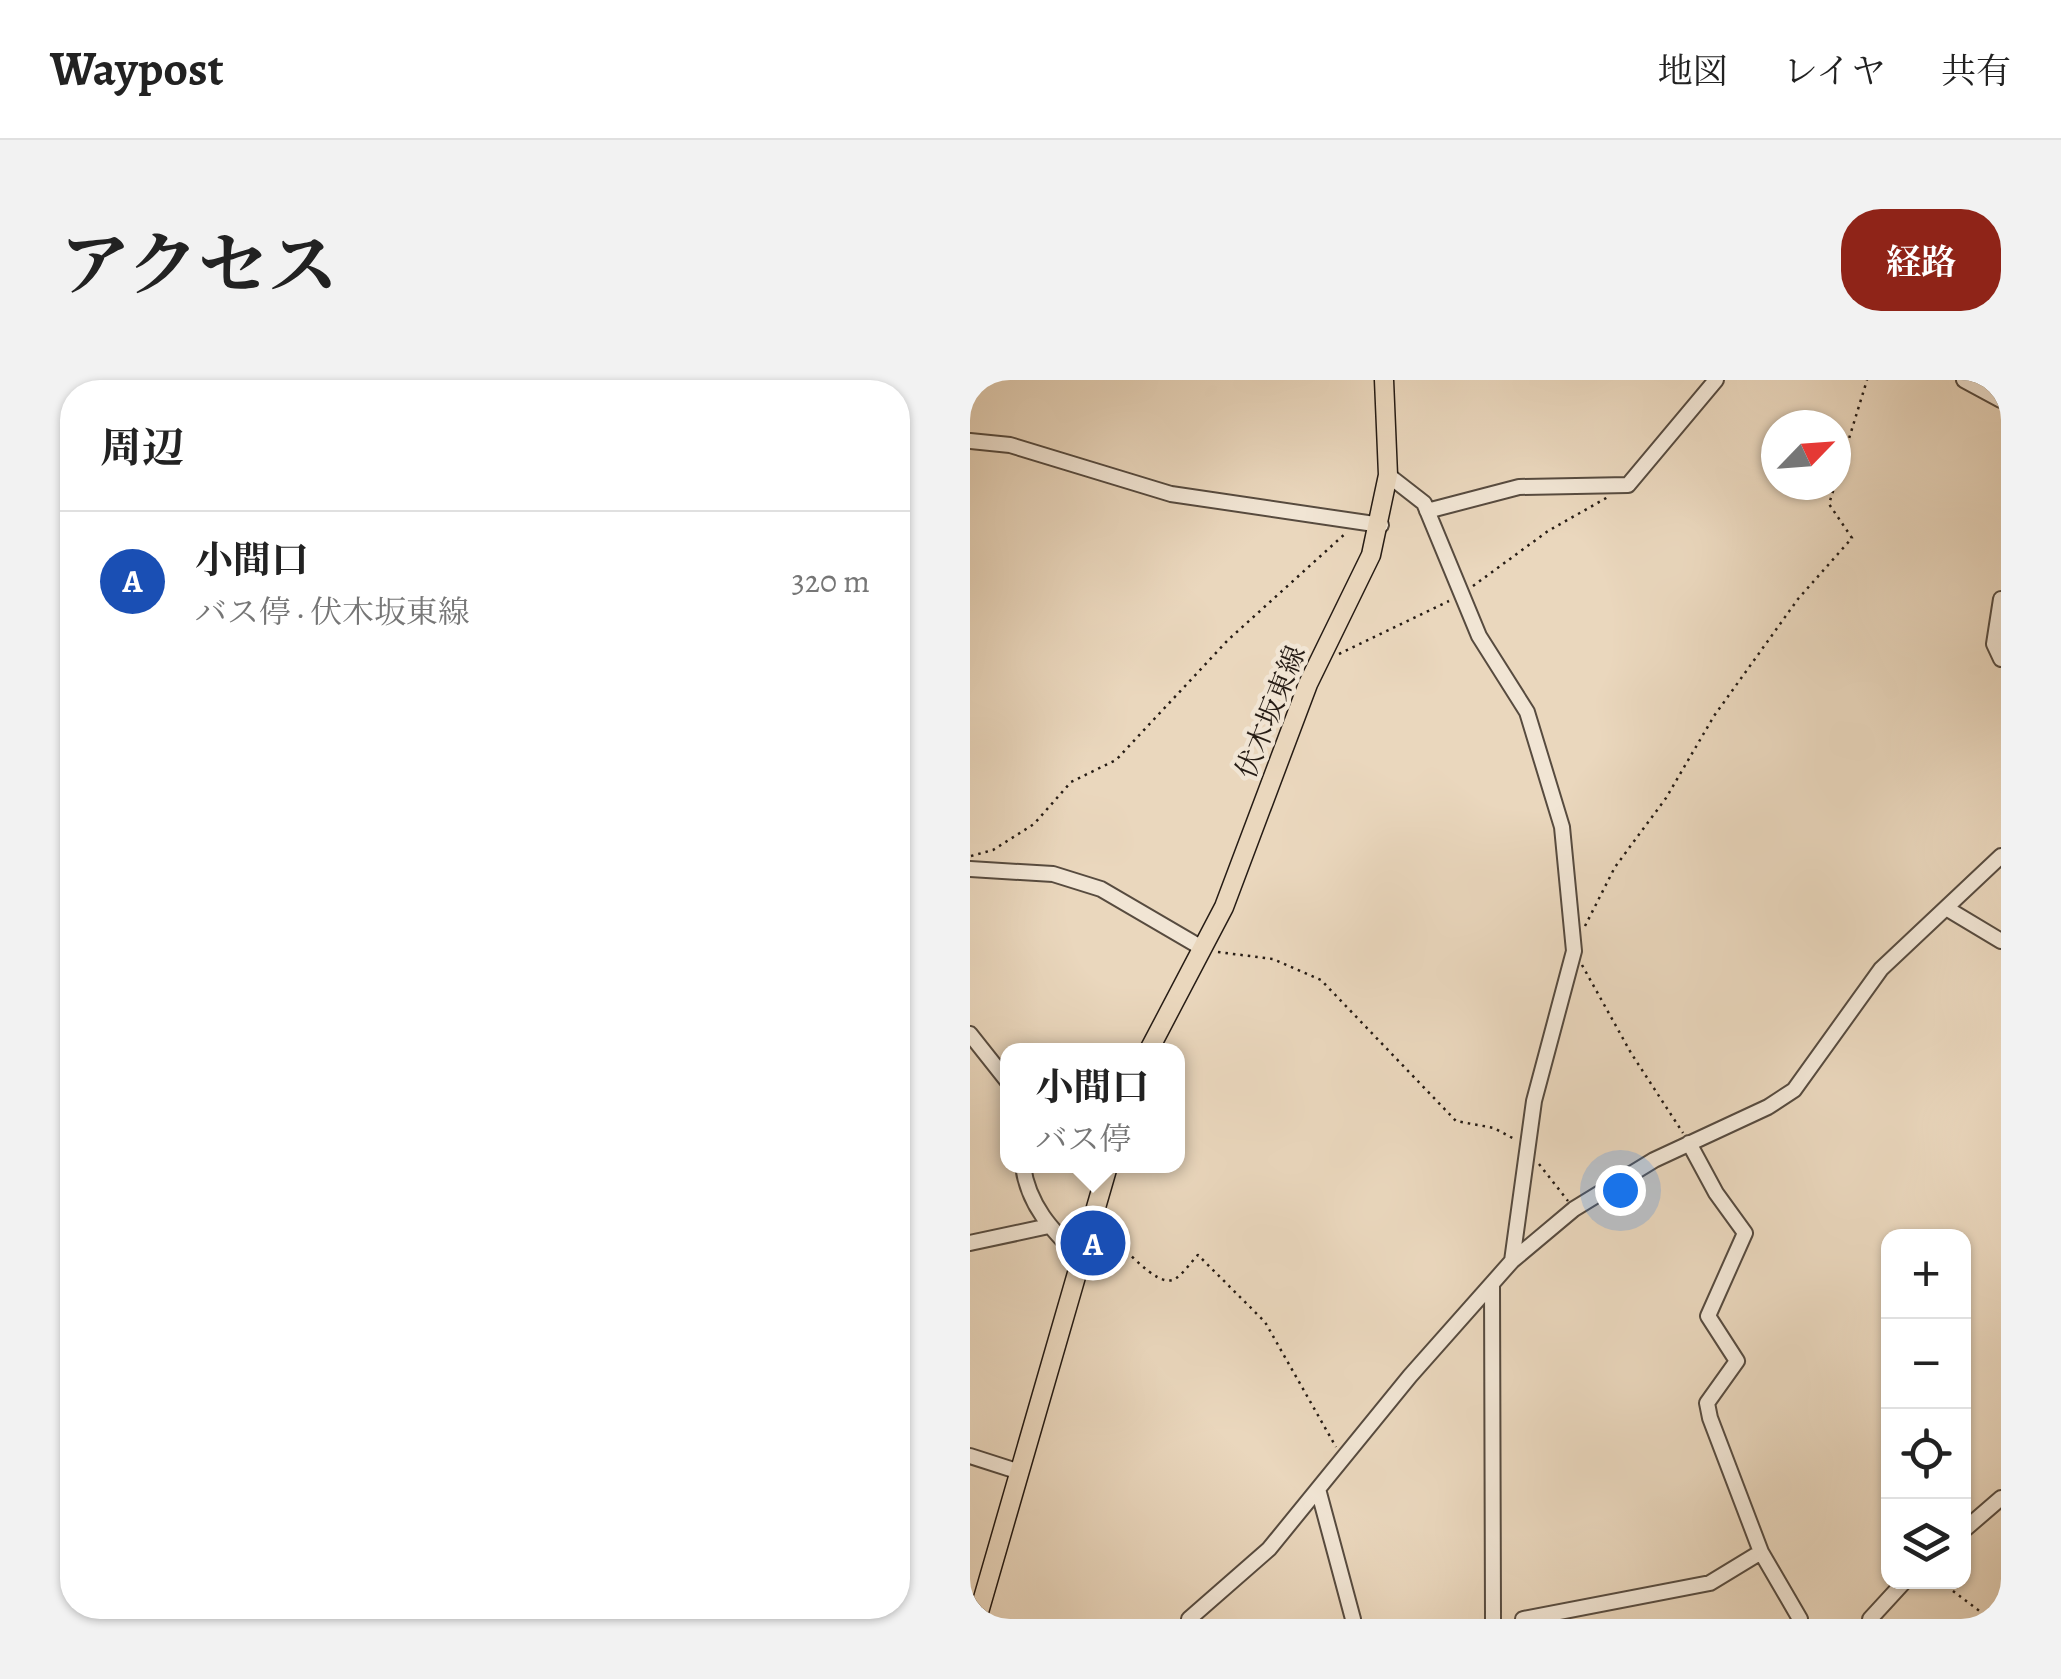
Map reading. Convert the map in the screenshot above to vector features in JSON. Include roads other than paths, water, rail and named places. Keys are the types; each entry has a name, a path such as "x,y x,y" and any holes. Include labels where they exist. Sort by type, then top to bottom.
{"main road":[{"name":"伏木坂東線","path":"1153,1043 1244,861 1319,661 1372,555 1388,475 1384,380"},
{"path":"977,1619 1106,1173"}],"street":[{"path":"1427,511 1518,487 1624,486 1716,380"},
{"path":"1964,380 2001,400"},
{"path":"970,442 1010,445 1171,494 1381,525"},
{"path":"1388,475 1427,511 1478,636 1527,712 1562,827 1574,951 1546,1044 1512,1261"},
{"path":"2001,599 1994,644 2001,659"},
{"path":"1188,1619 1269,1549 1512,1261 1574,1209 1689,1143 1768,1107 1794,1090 1816,1066 1882,969 2001,856"},
{"path":"970,869 1053,874 1101,889 1202,948"},
{"path":"1946,908 2001,941"},
{"path":"970,1034 1000,1072"},
{"path":"1689,1143 1716,1193 1745,1232 1708,1316 1737,1361 1707,1403 1761,1552 1800,1619"},
{"path":"1024,1173 1026,1189 1049,1226 1079,1257"},
{"path":"970,1243 1049,1226"},
{"path":"1492,1284 1494,1619"},
{"path":"970,1456 1020,1472"},
{"path":"1318,1489 1353,1619"},
{"path":"1971,1524 2001,1498"},
{"path":"1524,1619 1710,1583 1761,1552"},
{"path":"1870,1619 1898,1589"}],"place":[{"name":"小間口","path":"1093,1243"}]}
